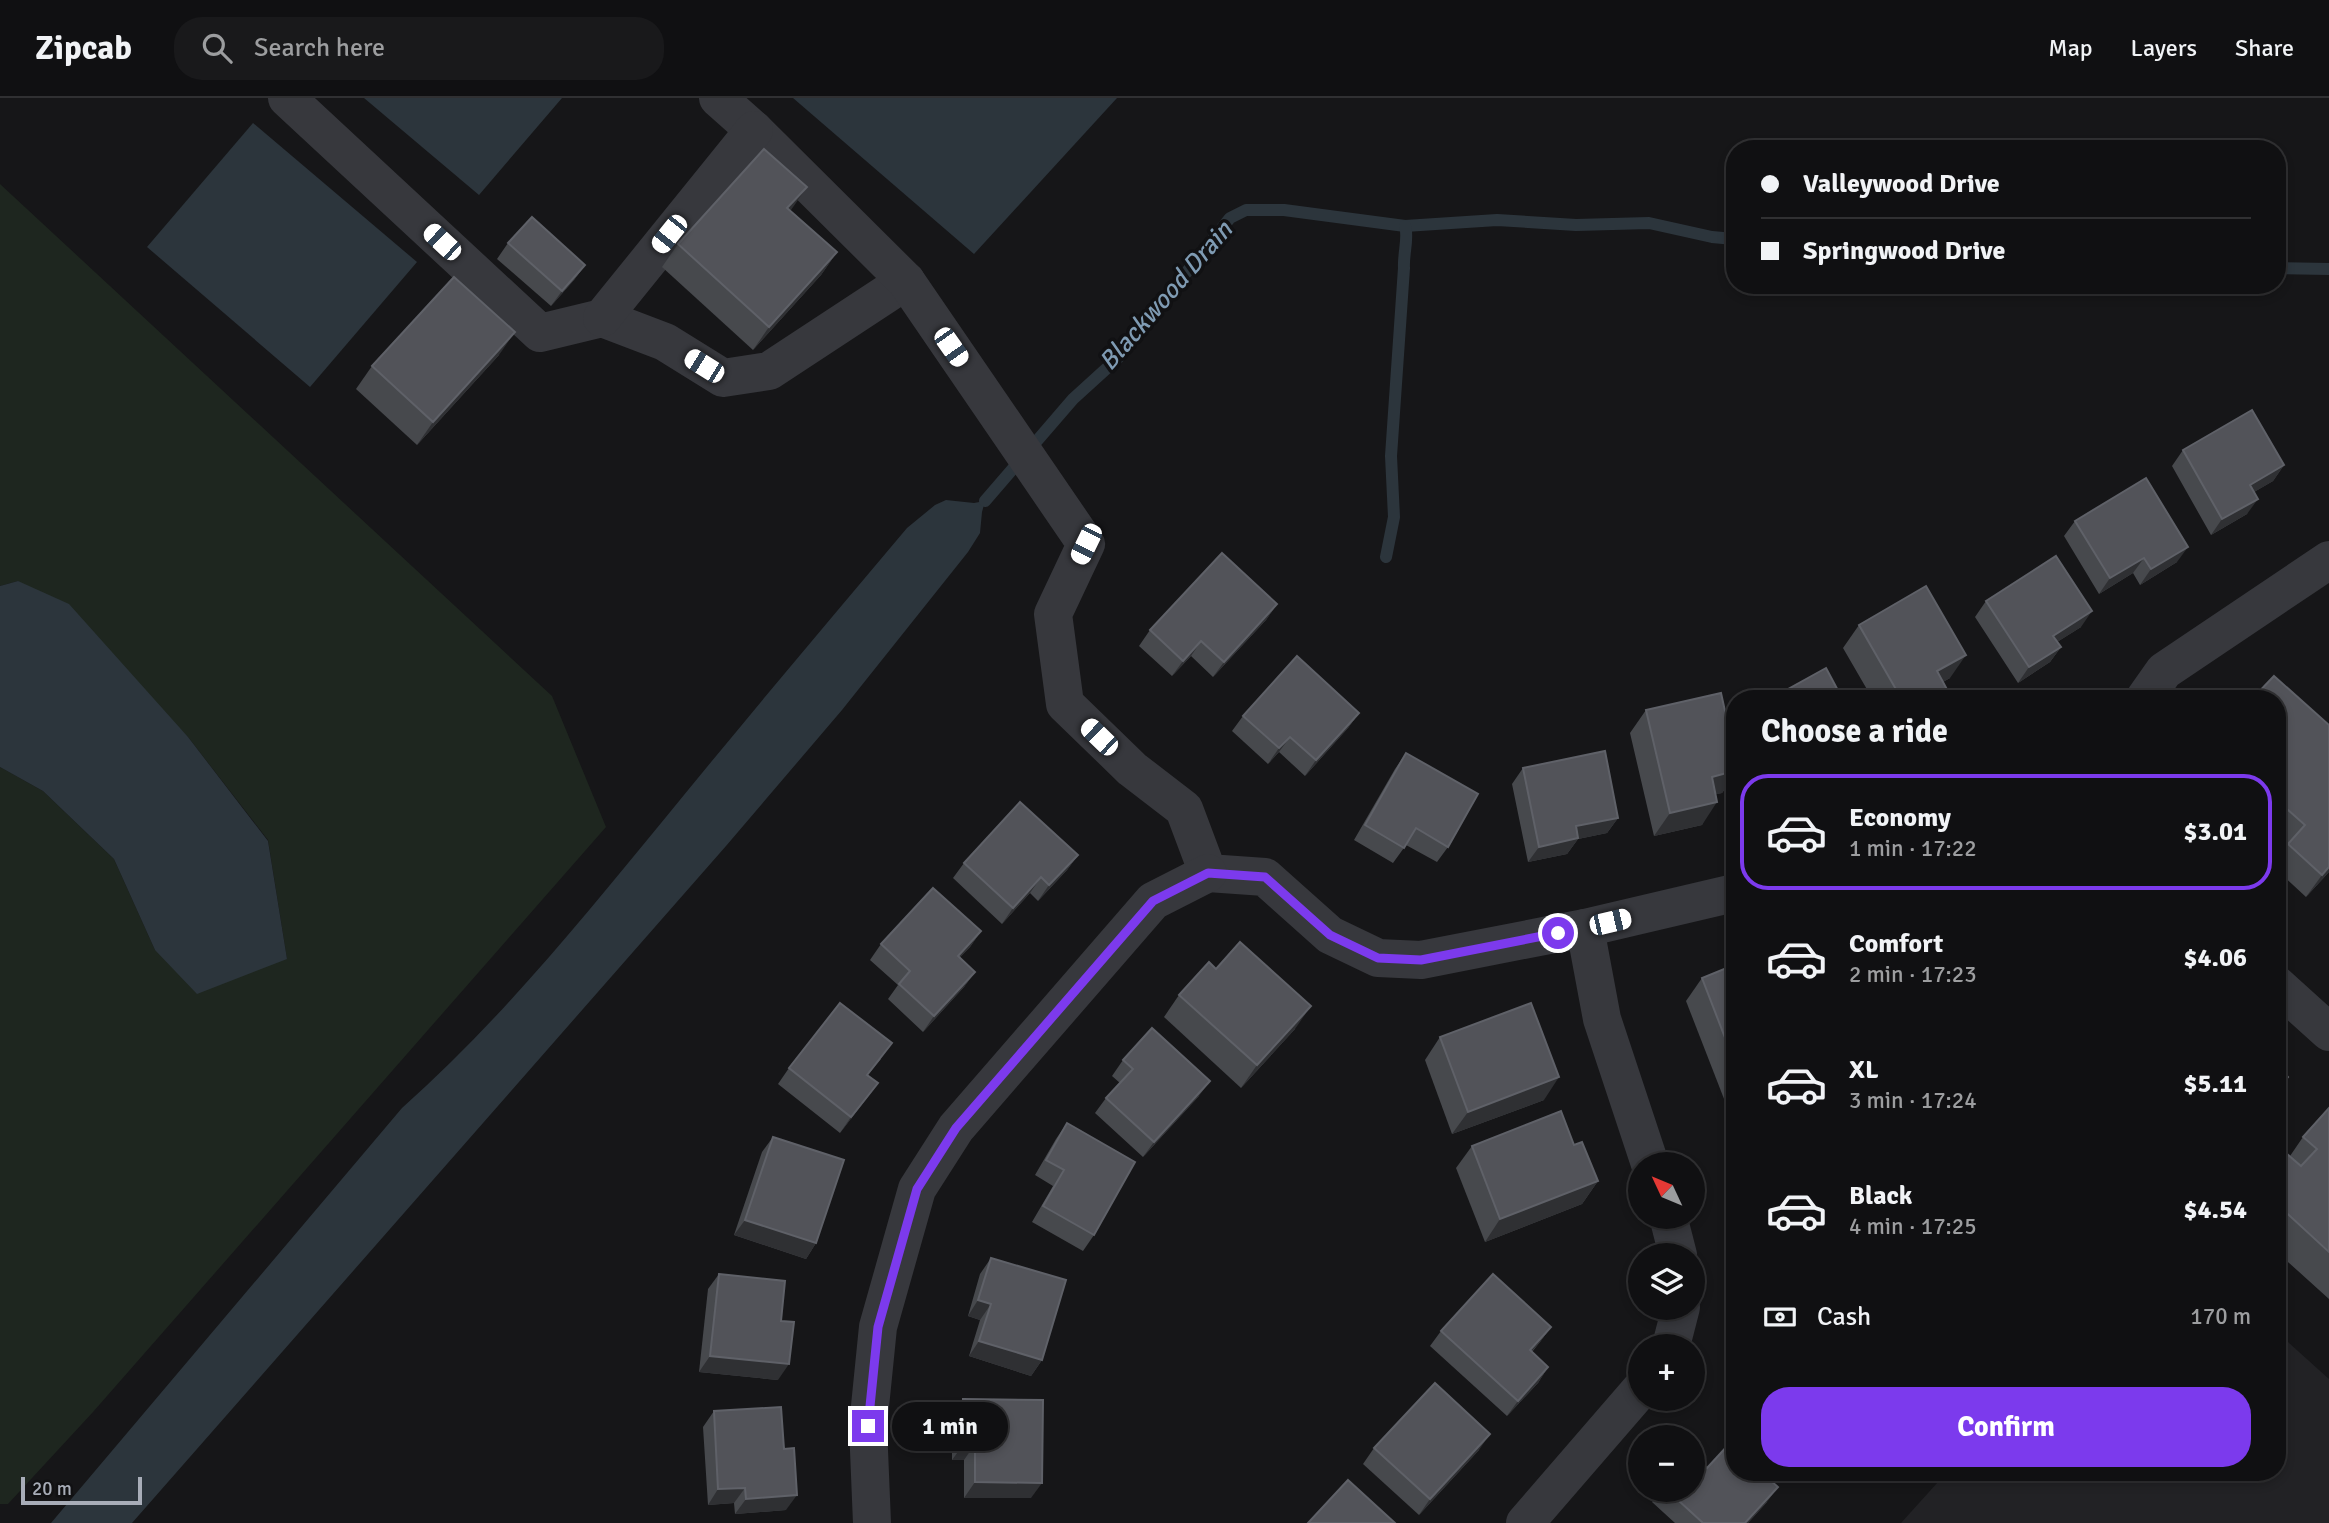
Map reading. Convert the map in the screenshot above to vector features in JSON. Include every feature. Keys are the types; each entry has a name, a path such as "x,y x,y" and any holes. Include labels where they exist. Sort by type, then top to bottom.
{"street":[{"path":"287,98 540,333 602,318 665,342 723,378 769,371 906,282"},
{"path":"718,98 754,130 906,282 1086,544 1053,614 1065,704 1132,769 1184,809 1208,873"},
{"path":"602,318 754,130"},
{"path":"2151,690 2164,671 2329,560"},
{"path":"872,1523 868,1426 878,1327 917,1189 956,1128 1153,901 1208,873 1265,877 1330,935 1378,958 1421,960 1585,928 1726,895"},
{"path":"1585,928 1602,1019 1646,1152"},
{"path":"2286,993 2329,1032"},
{"path":"1525,1523 1628,1404"}],"shaded area":[{"path":"364,98 562,98 479,195"},
{"path":"793,98 1117,98 974,254"},
{"path":"253,123 417,262 310,387 147,247"},
{"path":"0,184 552,696 606,827 93,1412 8,1504 0,1504 0,767 43,791 114,859 155,950 287,959 268,840 188,737 18,581 0,586"},
{"path":"946,500 974,503 985,501 980,533 968,552 842,710 726,846 132,1523 51,1523 402,1108 473,1040 572,931 907,528 935,505"},
{"path":"18,581 69,604 188,737 268,841 287,959 197,994 155,950 114,859 43,791 0,767 0,586"},
{"path":"2286,1340 2329,1379 2329,1523 1901,1523 1939,1481 2286,1481"}],"building":[{"path":"764,149 807,187 787,208 837,252 769,327 678,244"},
{"path":"532,217 585,265 562,291 508,243"},
{"path":"454,277 515,332 433,422 372,366"},
{"path":"2252,410 2284,465 2250,485 2258,499 2222,519 2183,450"},
{"path":"2146,478 2188,547 2151,569 2144,558 2110,578 2075,521"},
{"path":"1222,553 1277,604 1224,662 1201,641 1183,661 1150,630"},
{"path":"2056,556 2092,611 2053,636 2061,647 2029,667 1986,601"},
{"path":"1926,586 1966,655 1937,671 1947,690 1896,690 1859,625"},
{"path":"1297,656 1359,713 1316,760 1290,737 1279,748 1243,716"},
{"path":"1826,668 1838,690 1786,690"},
{"path":"2274,676 2329,725 2329,867 2322,875 2288,844 2305,825 2286,808 2286,690 2261,690"},
{"path":"1721,693 1726,716 1726,773 1712,777 1717,802 1670,813 1646,710"},
{"path":"1605,751 1618,818 1576,826 1578,838 1539,847 1523,768"},
{"path":"1406,753 1478,794 1448,847 1416,828 1404,848 1365,825"},
{"path":"1020,802 1078,855 1049,885 1041,877 1013,908 964,863"},
{"path":"933,888 981,931 958,956 975,972 934,1016 899,984 910,971 881,944"},
{"path":"1240,942 1311,1006 1257,1065 1179,995 1209,962 1216,969"},
{"path":"1726,968 1726,1040 1702,978"},
{"path":"840,1003 892,1043 867,1075 878,1083 851,1117 789,1068"},
{"path":"1531,1003 1559,1077 1468,1112 1440,1037"},
{"path":"1152,1028 1210,1081 1154,1142 1106,1098 1133,1069 1123,1060"},
{"path":"2329,1108 2329,1252 2286,1212 2286,1155 2301,1166 2317,1149 2303,1137"},
{"path":"1561,1111 1574,1145 1582,1142 1598,1181 1500,1219 1472,1146"},
{"path":"1067,1123 1135,1162 1094,1235 1043,1206 1064,1170 1046,1160"},
{"path":"773,1137 844,1160 816,1243 745,1220"},
{"path":"991,1258 1066,1280 1042,1360 979,1341 991,1304 978,1300"},
{"path":"719,1274 785,1281 781,1321 794,1322 789,1364 710,1356"},
{"path":"1493,1274 1551,1327 1530,1350 1548,1367 1518,1401 1441,1331"},
{"path":"1435,1383 1490,1434 1430,1499 1374,1448"},
{"path":"963,1399 1043,1400 1042,1483 975,1482 975,1444 963,1445"},
{"path":"781,1407 784,1449 794,1448 797,1495 746,1499 745,1488 718,1489 714,1411"},
{"path":"1726,1447 1726,1481 1771,1481 1778,1487 1745,1523 1703,1523 1680,1502 1705,1502 1705,1466 1707,1468"},
{"path":"1348,1480 1395,1523 1308,1523"}],"waterway":[{"name":"Blackwood Drain","path":"985,501 1073,399 1117,359 1230,218 1246,210 1284,210 1405,226 1497,220 1576,225 1649,223 1726,238"},
{"path":"1386,557 1394,517 1391,456 1405,226"},
{"name":"Blackwood Drain","path":"2286,268 2329,269"}],"route":[{"path":"868,1426 878,1327 917,1189 956,1128 1153,901 1208,873 1265,877 1330,935 1378,958 1421,960 1558,933"}]}
